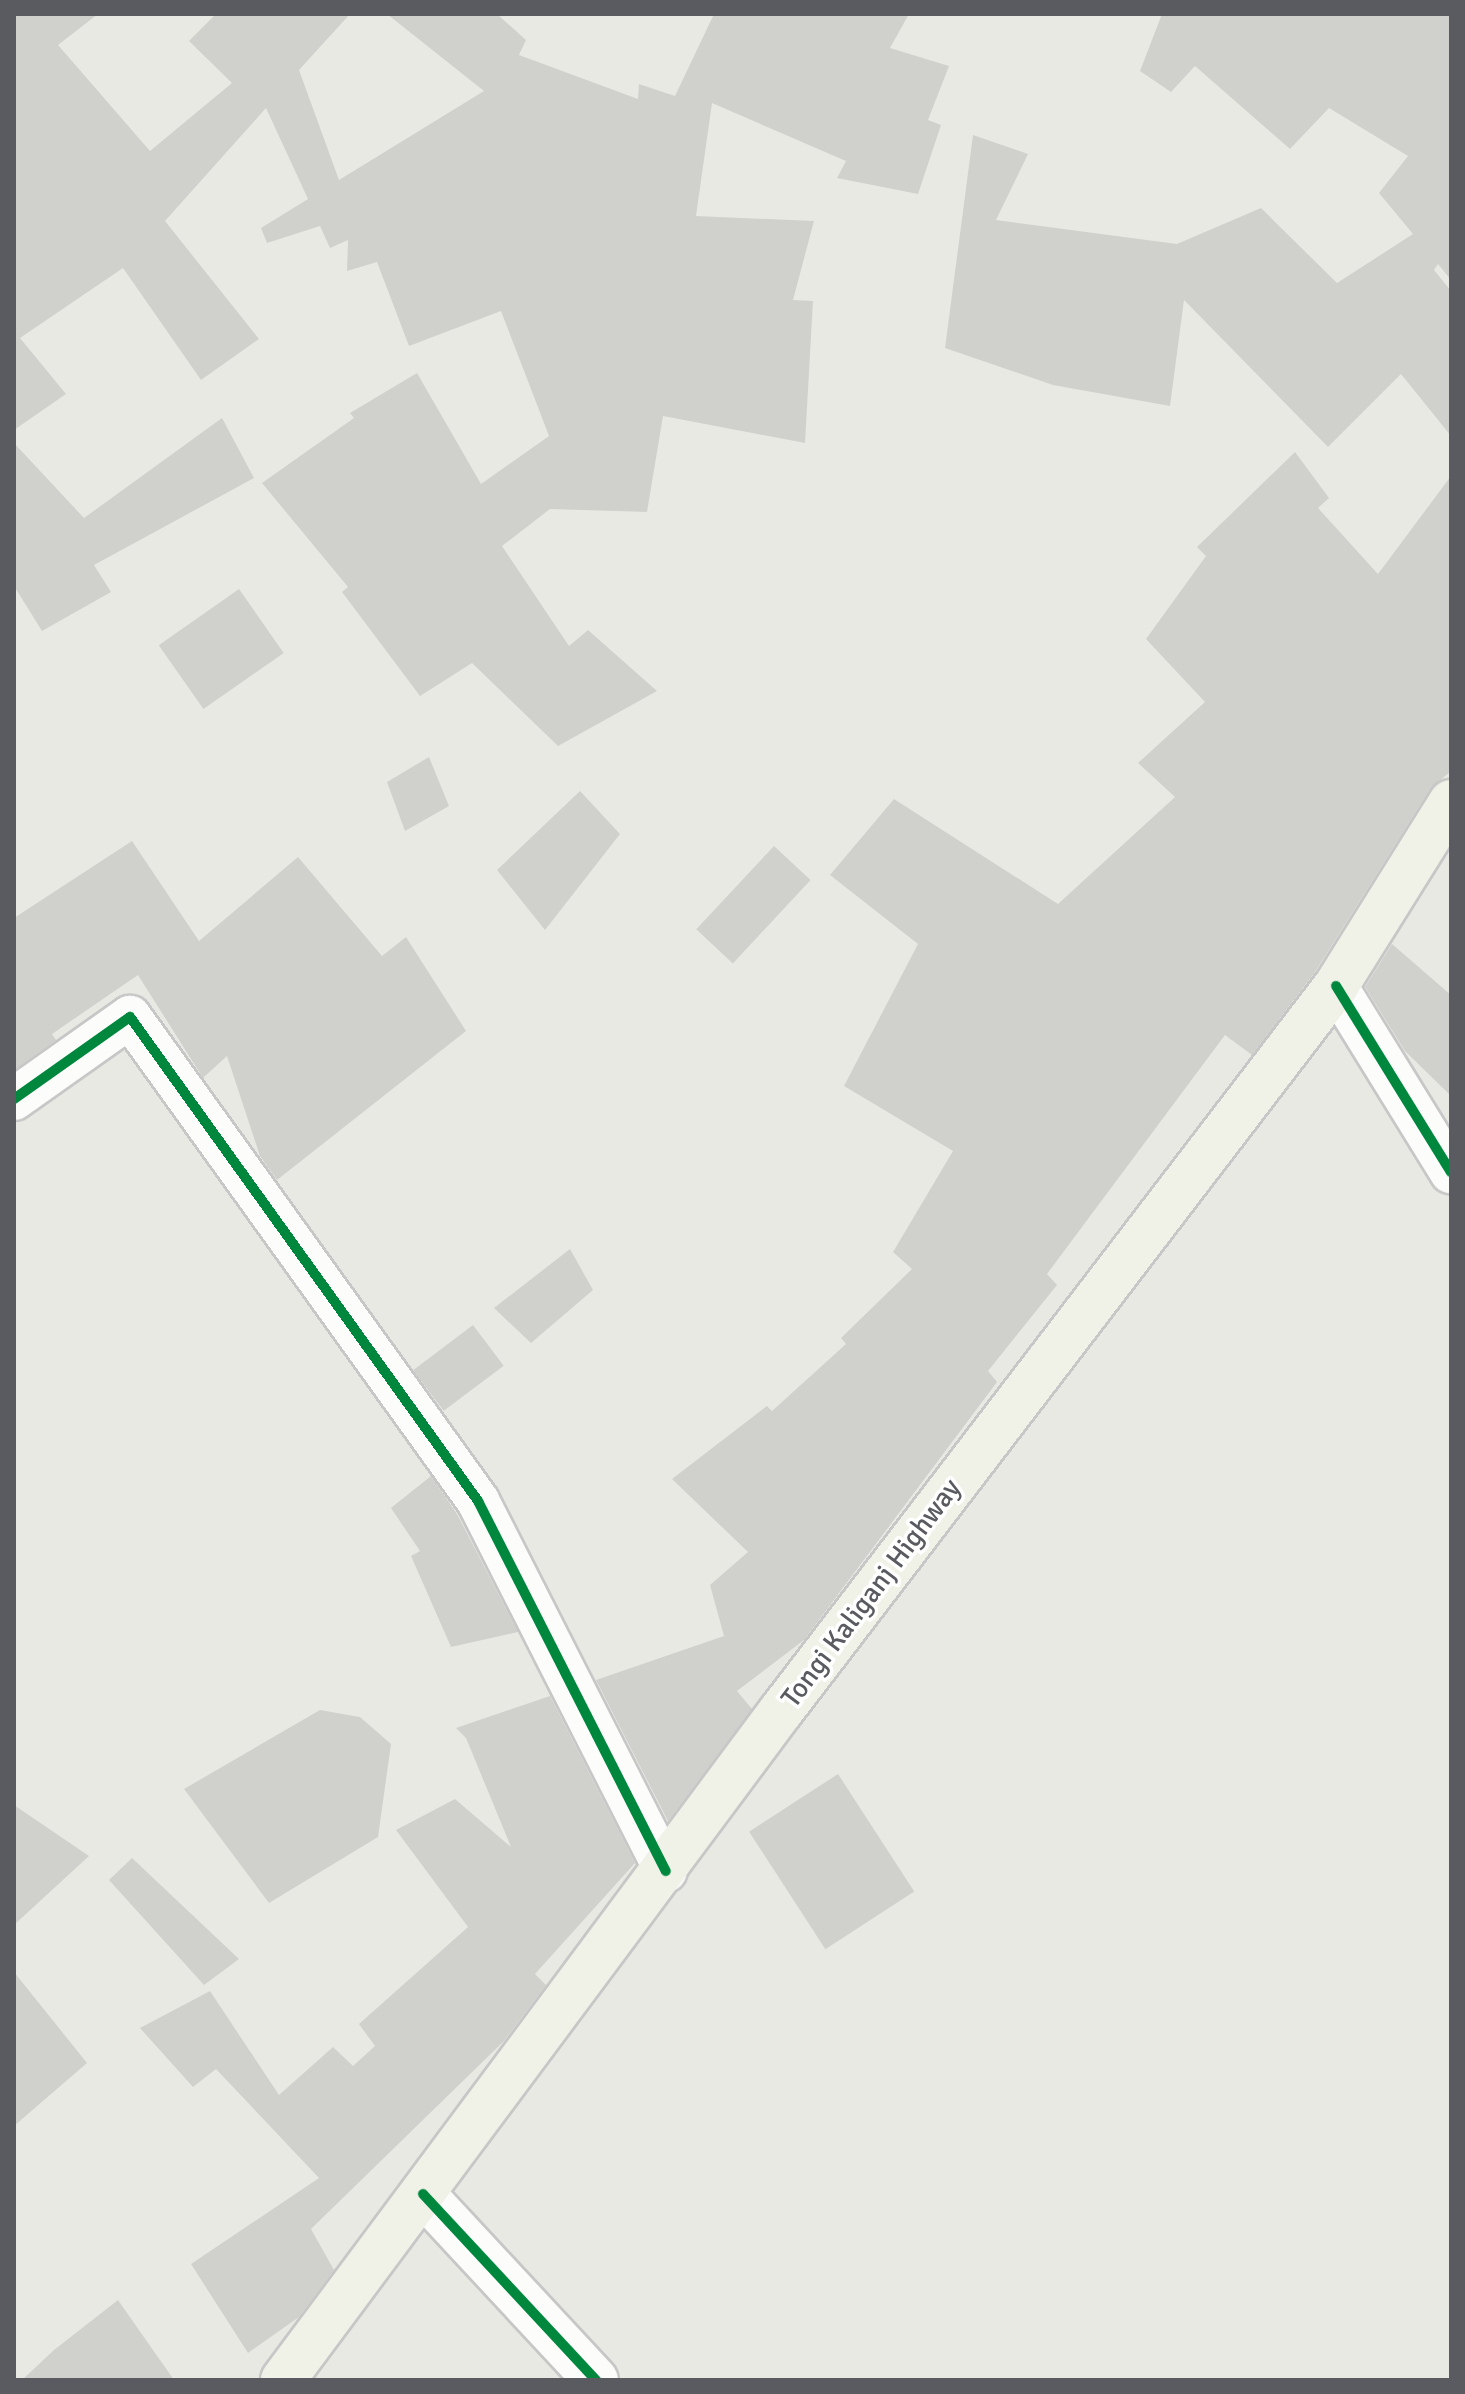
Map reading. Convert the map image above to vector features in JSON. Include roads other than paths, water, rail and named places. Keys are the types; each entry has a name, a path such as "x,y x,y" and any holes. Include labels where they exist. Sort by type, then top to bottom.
{"main road":[{"name":"Tongi Kaliganj Highway","path":"283,2380 666,1871 781,1711 1336,986 1451,802"}],"street":[{"path":"1336,986 1451,1172"},
{"path":"14,1099 130,1017 478,1501 666,1871"},
{"path":"423,2194 596,2380"}]}
